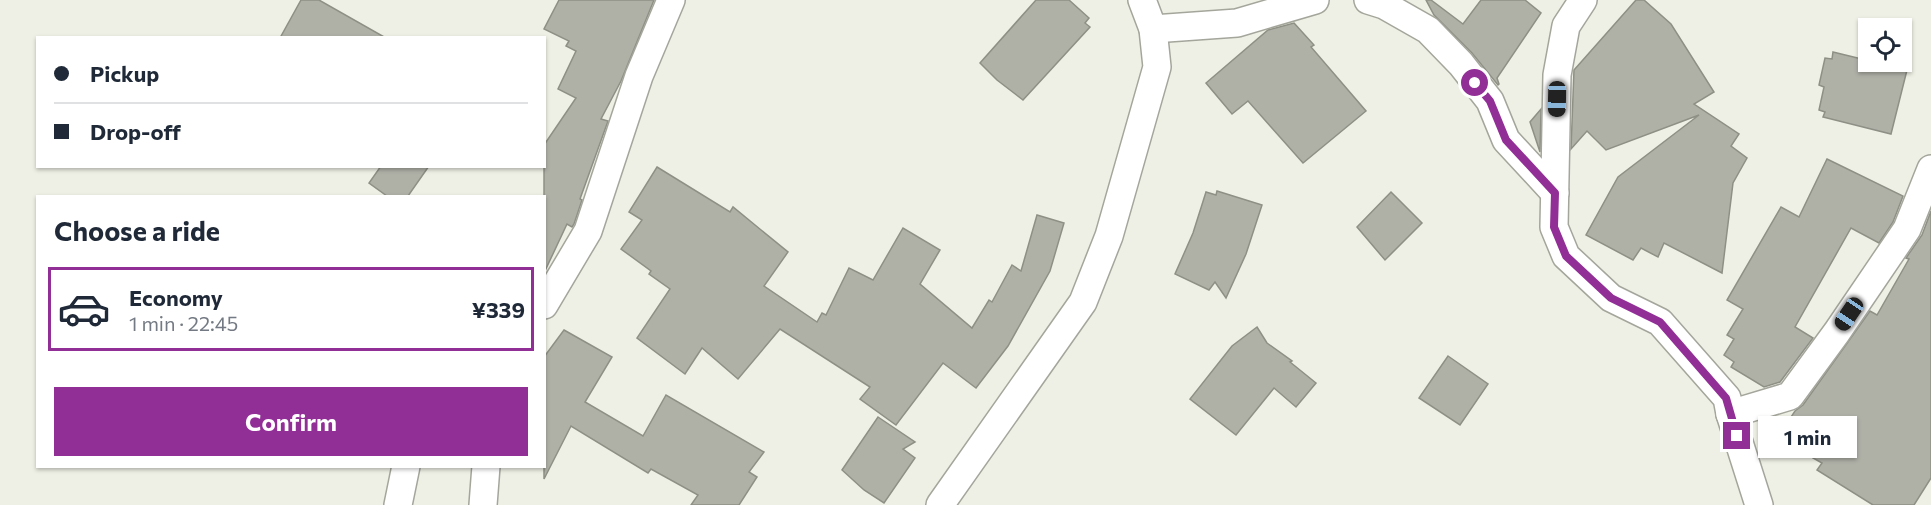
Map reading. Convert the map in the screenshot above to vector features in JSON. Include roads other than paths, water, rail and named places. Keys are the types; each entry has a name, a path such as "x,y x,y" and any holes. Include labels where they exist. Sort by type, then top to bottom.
{"street":[{"path":"546,302 588,231 639,76 671,0"},
{"path":"940,505 1083,302 1109,236 1157,67 1153,29 1142,0"},
{"path":"1153,29 1237,22 1315,0"},
{"path":"1368,0 1384,5 1428,30 1461,64 1490,101 1506,140 1555,193"},
{"path":"1583,0 1566,26 1557,75 1554,227 1566,256 1611,298 1660,322 1726,398 1759,505"},
{"path":"1730,414 1790,396 1837,332 1907,228 1931,169"},
{"path":"398,505 406,468"},
{"path":"483,505 486,468"}]}
